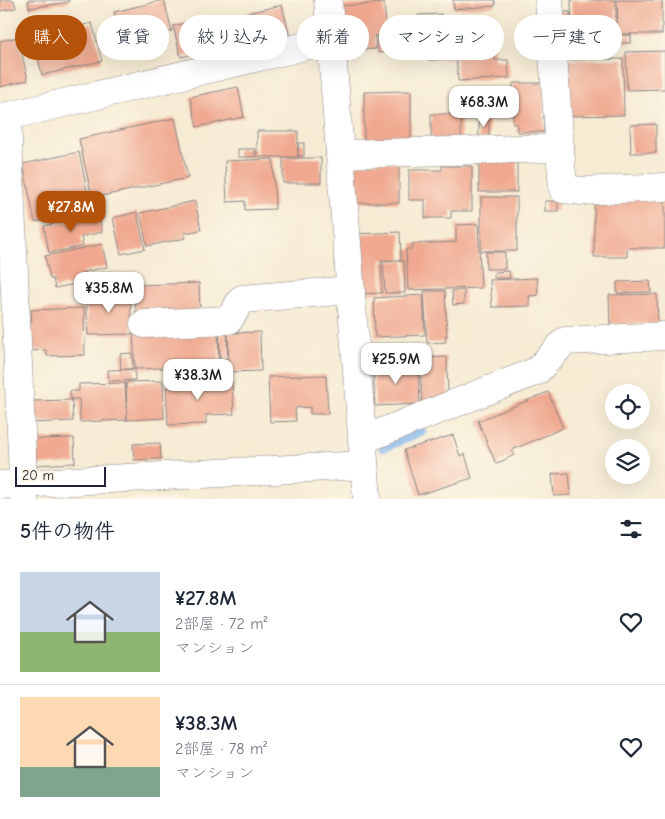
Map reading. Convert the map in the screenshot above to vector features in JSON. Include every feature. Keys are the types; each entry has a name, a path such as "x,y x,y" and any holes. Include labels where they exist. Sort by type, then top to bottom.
{"street":[{"path":"328,0 329,15"},
{"path":"549,0 563,189 582,191 665,187"},
{"path":"297,48 3,117 16,489 363,452 538,371 566,341 665,336"},
{"path":"333,60 367,499"},
{"path":"340,154 560,148"},
{"path":"144,324 230,320 242,298 351,290"}],"building":[{"path":"0,0 14,0 16,8 0,11"},
{"path":"28,0 69,0 69,2 29,8"},
{"path":"164,0 168,15 115,15 114,12"},
{"path":"453,0 495,0 495,6 454,9"},
{"path":"571,0 616,0 616,15 571,15"},
{"path":"617,0 662,0 662,34 622,34 622,15 617,15"},
{"path":"384,3 385,15 379,15 379,36 374,36 376,49 369,49 369,15 340,15 339,6"},
{"path":"282,5 284,15 238,15"},
{"path":"555,12 570,12 570,15 555,15"},
{"path":"169,19 172,31 169,32"},
{"path":"92,23 97,42 97,60 102,61 42,75 38,60 87,60 87,24"},
{"path":"179,24 179,49 173,26"},
{"path":"287,25 290,37 287,38"},
{"path":"622,35 631,35 631,43 622,43"},
{"path":"377,36 379,36 379,53 378,53"},
{"path":"15,38 15,60 23,60 28,80 0,87 0,41"},
{"path":"665,51 665,89 627,90 626,52"},
{"path":"622,59 624,115 566,116 565,60"},
{"path":"457,60 508,60 509,78 458,81"},
{"path":"513,83 544,83 544,132 517,132 517,124 513,124"},
{"path":"238,87 244,117 197,127 190,97"},
{"path":"411,91 411,146 364,146 364,92"},
{"path":"431,114 461,114 461,139 431,139"},
{"path":"175,118 188,178 92,198 79,139"},
{"path":"479,119 489,119 489,138 479,138"},
{"path":"656,124 656,153 631,153 630,125"},
{"path":"257,131 298,131 298,157 257,157"},
{"path":"298,143 304,143 304,156 298,156"},
{"path":"238,149 255,149 255,157 238,157"},
{"path":"79,152 91,210 35,222 23,164"},
{"path":"479,155 517,155 517,192 479,192"},
{"path":"283,158 321,158 321,183 283,183"},
{"path":"273,159 275,209 245,210 245,201 227,202 225,161"},
{"path":"355,162 399,162 399,203 355,203"},
{"path":"442,166 472,166 472,211 451,211 451,218 425,218 425,200 409,200 409,170 442,170"},
{"path":"481,197 517,197 517,251 481,251"},
{"path":"665,197 665,248 627,248 627,257 594,257 594,198"},
{"path":"195,201 201,230 184,233 186,238 147,246 140,213"},
{"path":"545,201 558,201 558,211 545,211"},
{"path":"137,212 145,249 121,254 113,218"},
{"path":"99,215 102,232 81,237 83,246 49,253 44,226"},
{"path":"478,224 481,288 408,290 406,249 412,249 412,244 456,242 456,225"},
{"path":"400,232 401,260 381,260 382,293 358,294 356,234"},
{"path":"102,244 107,267 83,272 85,282 55,288 53,279 50,279 45,256"},
{"path":"486,252 505,252 505,269 486,269"},
{"path":"404,261 405,293 385,293 383,262"},
{"path":"509,271 510,278 494,278 494,272"},
{"path":"537,278 538,295 529,296 530,306 492,307 490,280"},
{"path":"650,281 651,292 617,293 617,282"},
{"path":"199,283 200,317 136,319 135,285"},
{"path":"464,290 464,304 453,305 452,291"},
{"path":"424,291 445,291 446,342 427,343"},
{"path":"130,292 132,334 88,335 86,294"},
{"path":"657,294 658,323 610,325 609,295"},
{"path":"423,295 425,335 375,337 374,298"},
{"path":"84,308 85,355 47,356 46,350 30,351 28,321 32,321 31,310"},
{"path":"219,325 227,325 228,358 220,359"},
{"path":"218,328 219,366 135,369 133,332"},
{"path":"260,332 261,371 229,372 228,333"},
{"path":"132,353 133,369 121,369 120,354"},
{"path":"447,357 448,397 422,403 420,358"},
{"path":"418,364 420,404 375,406 373,366"},
{"path":"135,369 135,380 109,381 108,370"},
{"path":"326,375 328,414 310,414 310,407 295,408 296,421 270,422 268,377"},
{"path":"207,376 207,383 232,382 234,414 206,415 206,424 168,425 166,387 188,383 188,377"},
{"path":"163,381 164,418 127,420 126,382"},
{"path":"125,383 127,420 80,422 79,399 71,399 70,391 79,391 79,384"},
{"path":"548,392 563,428 512,450 514,455 496,464 478,421"},
{"path":"72,400 73,421 32,423 31,401"},
{"path":"453,435 460,456 465,454 472,478 418,495 404,450"},
{"path":"74,438 75,463 35,465 35,439"},
{"path":"160,443 161,459 134,460 133,444"},
{"path":"569,473 571,495 554,496 552,474"}],"waterway":[{"path":"383,448 422,431"}]}
